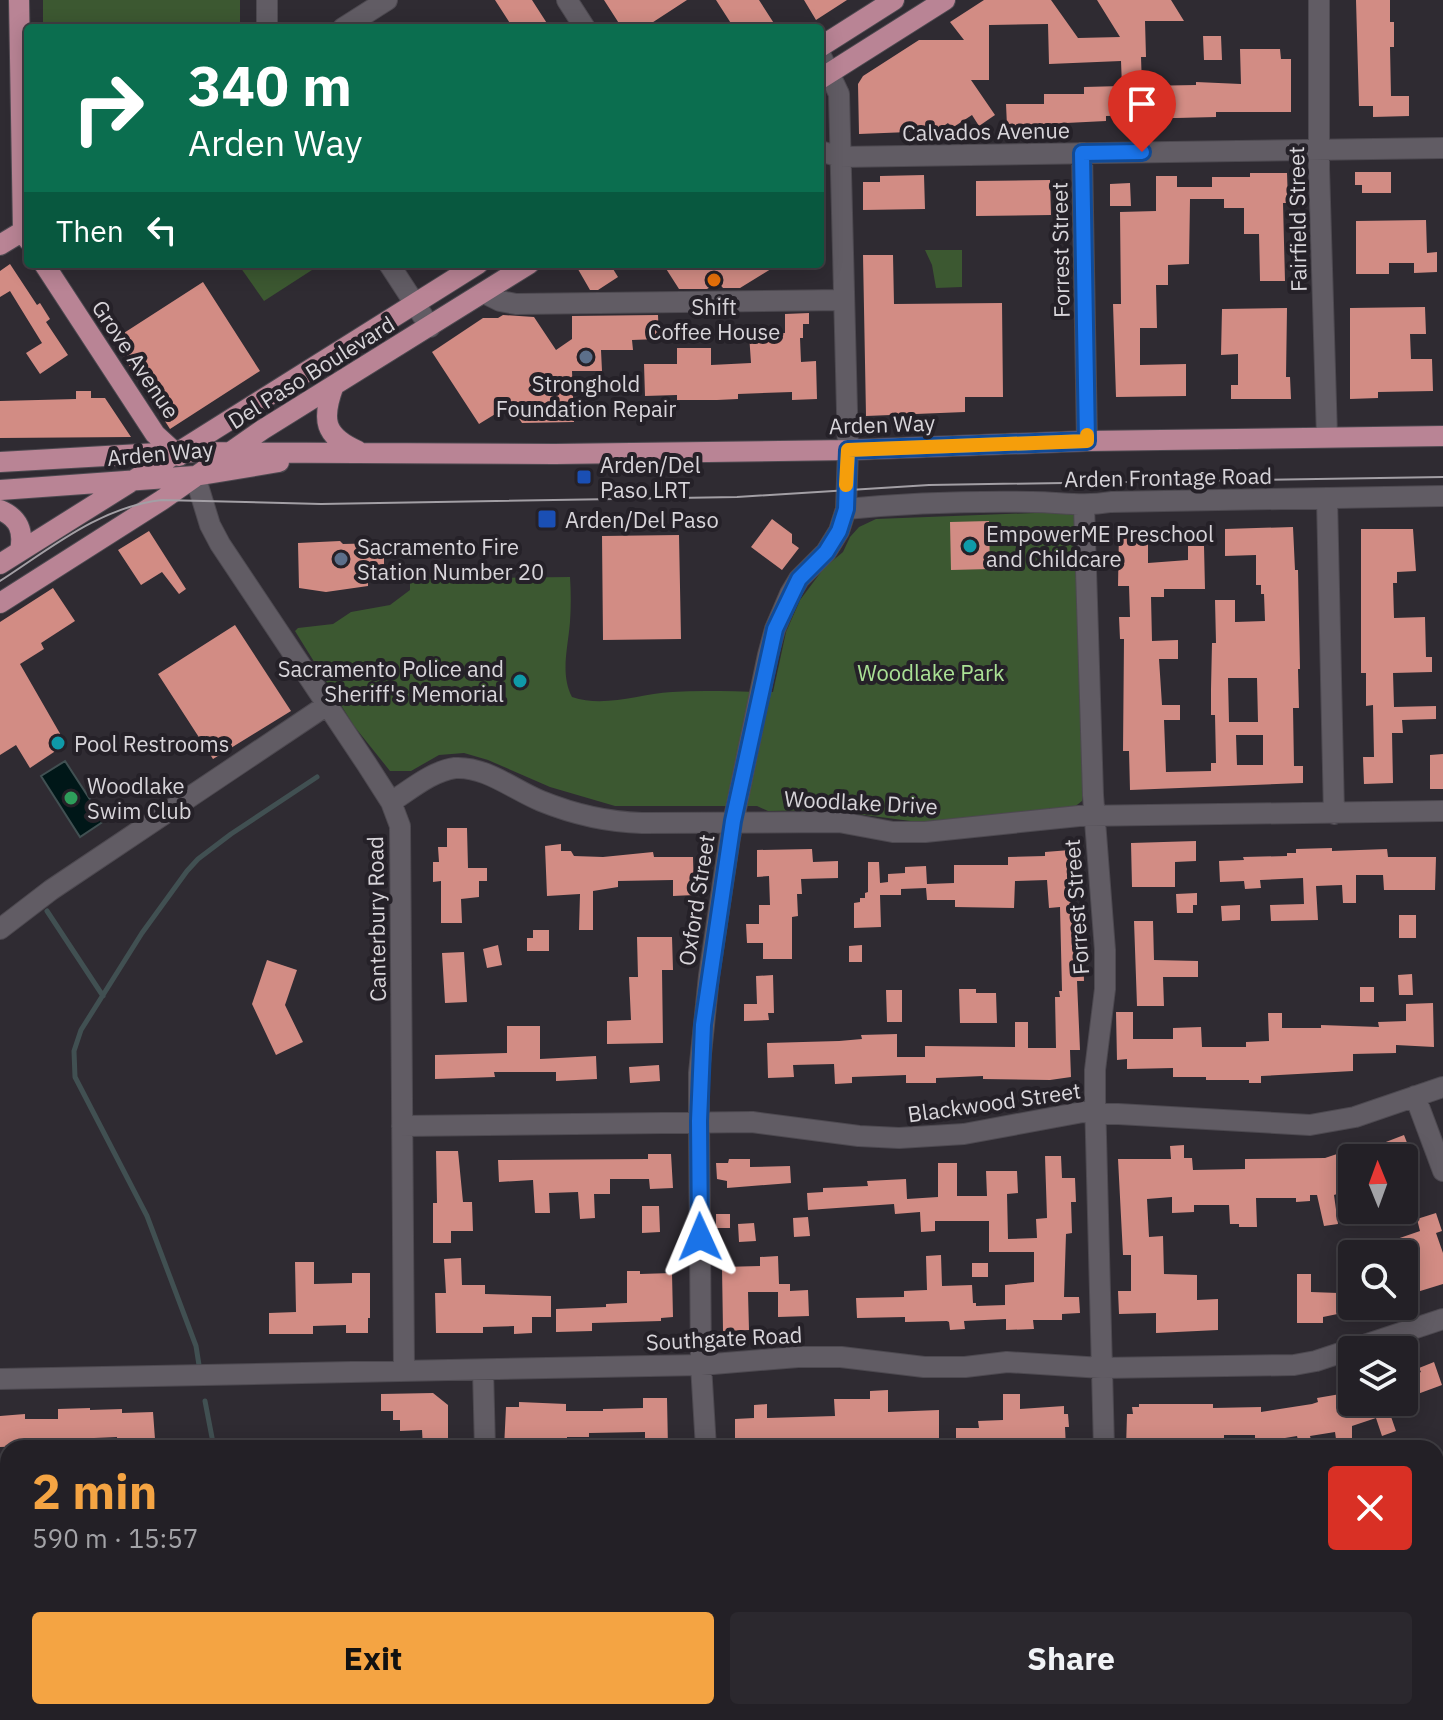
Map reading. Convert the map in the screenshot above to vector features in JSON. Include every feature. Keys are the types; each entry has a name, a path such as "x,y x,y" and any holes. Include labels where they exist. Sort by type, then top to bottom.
{"main road":[{"path":"19,0 24,166"},
{"path":"824,44 894,0"},
{"path":"825,76 945,0"},
{"path":"0,245 24,234"},
{"name":"Grove Avenue","path":"47,268 155,434 176,452 195,476"},
{"name":"Del Paso Boulevard","path":"0,564 472,268"},
{"name":"Del Paso Boulevard","path":"0,603 162,500 230,451 523,268"},
{"path":"334,385 328,407 332,435 338,442 361,453"},
{"name":"Arden Way","path":"0,462 230,451 322,455 568,454 1443,436"},
{"name":"Arden Way","path":"0,490 195,476 322,455"},
{"path":"0,510 12,517 20,527 20,551"}],"street":[{"path":"267,0 267,24"},
{"path":"349,24 387,0"},
{"path":"567,0 582,24"},
{"name":"Fairfield Street","path":"1319,0 1319,149 1327,437"},
{"name":"Oxford Street","path":"706,1440 701,1365 699,1121 703,1025 733,821 775,629 799,579 826,552 839,531 846,509 848,450 843,300 830,154 839,94 825,76"},
{"name":"Calvados Avenue","path":"830,154 1443,148"},
{"name":"Forrest Street","path":"1082,153 1087,441"},
{"path":"391,268 430,327"},
{"path":"484,293 516,304 843,300"},
{"name":"Canterbury Road","path":"195,476 210,525 391,802 400,826 404,1371"},
{"name":"Arden Frontage Road","path":"846,509 915,503 1021,502 1084,506 1111,502 1443,496"},
{"path":"1327,498 1334,814"},
{"name":"Forrest Street","path":"1084,506 1095,816 1105,950 1105,989 1095,1070 1104,1440"},
{"path":"0,929 51,890 327,705"},
{"name":"Woodlake Drive","path":"391,802 440,772 468,768 541,801 617,822 839,822 893,832 925,832 1095,816 1443,811"},
{"name":"Blackwood Street","path":"402,1126 699,1121 786,1124 859,1136 899,1138 964,1134 1018,1122 1095,1112 1310,1125 1355,1117 1443,1087"},
{"path":"1415,1096 1443,1171"},
{"name":"Southgate Road","path":"0,1379 701,1365 798,1357 841,1357 924,1367 1033,1363 1102,1368 1294,1365 1316,1361 1443,1319"},
{"path":"483,1370 485,1440"}],"green space":[{"path":"43,0 240,0 240,24 43,24"},
{"path":"925,250 962,250 962,287 936,288 932,265"},
{"path":"241,268 311,268 312,270 264,301"},
{"name":"Woodlake Park","path":"1060,512 1075,515 1084,785 1082,801 1073,808 918,822 827,810 768,811 757,806 615,806 550,787 464,753 439,755 411,771 390,771 354,726 295,631 298,628 333,624 351,612 390,605 410,590 410,579 570,577 566,679 572,697 597,701 672,692 773,692 786,632 800,600 824,568 843,552 859,527 876,519"}],"shaded area":[{"path":"65,761 104,821 80,837 41,776"}],"building":[{"path":"495,0 532,0 547,24 510,24"},
{"path":"604,0 687,0 650,24 619,24"},
{"path":"716,0 759,0 774,24 731,24"},
{"path":"804,0 847,0 816,20"},
{"path":"984,0 1051,0 1078,38 1120,37 1097,0 1171,0 1184,21 1145,21 1146,57 1141,57 1142,86 1196,85 1196,82 1241,84 1240,49 1280,49 1281,59 1291,59 1291,112 1216,112 1216,117 1176,118 1157,118 1157,115 1106,116 1106,121 1007,126 1006,104 1044,104 1044,94 1084,94 1084,87 1122,86 1121,61 1049,64 1048,24 989,25 989,80 971,80 995,115 979,126 972,115 952,128 948,123 936,131 933,127 924,133 919,126 909,132 859,134 858,84 863,76 919,40 964,40 950,22"},
{"path":"1356,0 1390,0 1390,22 1394,22 1394,47 1390,47 1391,96 1409,96 1409,116 1373,117 1373,106 1359,106"},
{"path":"1203,36 1221,36 1222,60 1204,60"},
{"path":"1355,172 1391,172 1391,193 1362,193 1362,185 1355,185"},
{"path":"1250,173 1287,173 1288,203 1283,203 1285,281 1260,281 1259,234 1244,234 1244,208 1224,208 1224,199 1190,199 1189,264 1168,265 1168,285 1156,285 1157,328 1140,328 1140,365 1186,364 1186,396 1116,397 1113,304 1121,304 1120,212 1156,211 1156,176 1177,176 1177,187 1212,187 1212,177 1250,177"},
{"path":"924,175 925,209 863,210 863,182 880,182 880,176"},
{"path":"1050,180 1051,215 976,216 976,181"},
{"path":"1130,183 1131,206 1110,206 1110,184"},
{"path":"1426,220 1427,253 1437,252 1437,272 1414,273 1414,263 1389,263 1389,274 1356,274 1356,221"},
{"path":"863,255 893,255 894,304 1002,303 1003,397 965,397 965,412 866,416"},
{"path":"10,264 37,305 40,303 50,319 46,322 68,355 40,374 26,353 42,343 10,291 0,297 0,271"},
{"path":"577,268 612,268 618,277 598,290 590,290"},
{"name":"Shift Coffee House","path":"666,268 772,268 740,288 723,288 718,282 707,289 679,289"},
{"path":"203,282 260,371 170,429 113,340"},
{"path":"1425,307 1426,334 1410,334 1411,359 1432,359 1433,391 1378,392 1378,398 1350,399 1350,308"},
{"path":"1287,308 1286,377 1290,377 1291,399 1231,399 1231,385 1238,385 1238,354 1221,355 1222,309"},
{"path":"809,313 809,324 803,324 803,338 800,338 801,362 816,361 817,399 792,400 792,392 738,394 738,399 717,400 677,400 677,395 645,396 644,364 677,364 677,348 711,348 711,365 751,363 749,334 785,333 785,314"},
{"path":"503,315 534,317 556,350 572,339 572,316 658,315 659,339 632,340 633,350 601,350 602,371 572,371 574,422 522,423 510,405 479,424 432,352 483,318"},
{"path":"76,391 91,391 91,398 105,398 131,437 0,438 0,401 76,399"},
{"path":"772,519 792,534 792,543 799,548 782,570 751,547"},
{"name":"EmpowerME Preschool and Childcare","path":"989,521 990,569 951,570 950,522"},
{"path":"1293,527 1295,570 1298,570 1300,669 1299,708 1293,708 1294,766 1303,766 1303,783 1130,790 1129,751 1123,751 1124,639 1120,639 1119,617 1130,617 1129,586 1118,586 1119,531 1148,531 1148,563 1188,560 1188,546 1204,546 1205,589 1164,589 1164,597 1151,597 1152,641 1178,640 1178,659 1159,659 1162,705 1180,705 1180,720 1164,720 1166,772 1211,771 1211,763 1216,763 1215,715 1211,715 1212,643 1216,643 1215,600 1235,600 1235,622 1265,621 1264,594 1261,594 1261,585 1256,585 1256,555 1225,556 1225,529","holes":["1228,678 1257,678 1258,722 1229,722","1236,735 1263,735 1263,765 1237,765"]},
{"path":"1361,529 1413,529 1416,571 1397,572 1397,583 1393,583 1394,618 1425,617 1426,657 1432,657 1432,672 1393,673 1394,707 1436,706 1436,719 1402,720 1403,733 1392,733 1393,783 1364,784 1363,757 1374,757 1373,705 1366,706 1366,673 1361,673"},
{"path":"149,531 186,589 179,594 162,572 141,585 118,550"},
{"path":"679,535 681,639 603,640 602,536"},
{"name":"Sacramento Fire Station Number 20","path":"340,541 343,544 384,543 384,574 368,576 368,586 326,592 299,588 298,543"},
{"path":"53,588 75,621 41,643 44,649 20,664 66,744 30,768 16,745 0,755 0,622"},
{"path":"235,625 291,711 213,759 158,674"},
{"path":"1443,754 1443,789 1430,789 1430,755"},
{"path":"447,828 467,828 468,868 487,868 487,881 479,881 479,897 461,899 462,923 441,923 441,881 433,882 433,862 439,862 438,847 447,847"},
{"path":"1196,841 1196,861 1175,862 1175,887 1132,887 1131,843"},
{"path":"561,844 561,851 571,851 574,856 603,857 653,852 654,857 693,857 694,895 673,896 673,880 618,881 618,887 593,891 593,930 579,930 580,894 547,896 545,846"},
{"path":"1332,848 1332,851 1387,849 1388,857 1436,857 1435,890 1384,890 1383,875 1356,875 1356,903 1343,903 1342,885 1316,886 1318,920 1271,921 1270,905 1304,904 1303,878 1260,880 1261,888 1245,889 1244,881 1220,882 1219,861 1287,856 1287,853 1296,853 1296,849"},
{"path":"812,849 813,862 838,861 838,878 801,879 802,894 797,894 798,916 792,917 792,959 763,959 763,943 747,943 746,924 759,924 759,905 770,905 769,876 757,877 757,850"},
{"path":"1070,850 1073,911 1077,911 1077,922 1082,922 1084,981 1077,981 1080,1050 1070,1050 1071,1077 1050,1080 983,1079 983,1076 936,1078 936,1083 906,1083 906,1075 852,1077 852,1083 835,1084 834,1064 793,1065 794,1077 768,1078 767,1043 839,1041 862,1039 861,1035 897,1034 897,1057 925,1057 925,1046 1015,1047 1015,1022 1028,1022 1028,1048 1056,1048 1055,997 1060,997 1059,991 1062,991 1060,907 1049,908 1047,880 1015,881 1014,908 955,907 955,900 927,900 926,888 901,889 901,895 880,895 881,927 854,928 854,903 860,902 860,898 865,898 868,892 868,862 879,862 880,883 888,882 888,874 905,873 905,867 926,866 927,884 954,883 954,865 1008,865 1008,857 1045,856 1045,852"},
{"path":"1197,893 1193,913 1177,913 1176,894"},
{"path":"1240,905 1240,920 1222,921 1221,906"},
{"path":"1399,915 1416,915 1416,938 1399,938"},
{"path":"1134,921 1153,921 1154,960 1198,961 1198,977 1163,977 1164,1006 1137,1006"},
{"path":"533,930 549,930 549,951 527,951 527,938 533,938"},
{"path":"637,937 672,937 673,970 662,970 663,1043 607,1044 607,1021 631,1020 629,977 638,977"},
{"path":"498,945 502,965 487,968 483,949"},
{"path":"862,945 862,962 849,962 849,946"},
{"path":"464,952 467,1002 445,1003 442,953"},
{"path":"267,960 297,970 285,1005 303,1042 276,1055 252,1004"},
{"path":"1412,974 1413,995 1399,995 1398,975"},
{"path":"773,975 774,1013 768,1013 769,1020 744,1021 744,1004 757,1004 756,976"},
{"path":"1360,987 1374,987 1374,1002 1360,1002"},
{"path":"959,989 996,993 997,1023 960,1023"},
{"path":"886,990 902,990 902,1022 887,1022"},
{"path":"1433,1003 1434,1047 1396,1045 1396,1053 1353,1054 1353,1071 1261,1076 1261,1083 1249,1083 1249,1080 1173,1077 1173,1068 1127,1069 1127,1059 1117,1060 1116,1012 1133,1012 1133,1039 1173,1039 1173,1028 1201,1027 1202,1047 1246,1047 1246,1042 1269,1041 1268,1013 1282,1013 1282,1028 1321,1028 1321,1025 1379,1027 1378,1022 1406,1021 1406,1004"},
{"path":"507,1026 540,1026 540,1059 596,1056 597,1079 556,1081 556,1072 494,1072 495,1077 435,1079 435,1055 507,1053"},
{"path":"659,1065 660,1081 630,1083 629,1067"},
{"path":"1404,1135 1408,1144 1381,1144"},
{"path":"1184,1145 1184,1158 1192,1158 1193,1170 1245,1169 1245,1159 1325,1158 1338,1154 1338,1194 1334,1195 1338,1224 1324,1226 1317,1195 1310,1195 1310,1201 1296,1202 1296,1198 1256,1198 1257,1227 1230,1224 1229,1205 1194,1205 1194,1212 1172,1213 1172,1197 1147,1199 1149,1237 1163,1236 1164,1274 1197,1275 1197,1300 1218,1299 1218,1330 1156,1333 1156,1313 1119,1314 1118,1291 1131,1291 1131,1255 1123,1255 1118,1159 1171,1159 1170,1146"},
{"path":"436,1151 458,1151 463,1202 472,1202 473,1231 451,1231 451,1243 433,1243 433,1203 437,1203"},
{"path":"648,1154 671,1154 673,1188 650,1189 649,1179 610,1179 610,1194 594,1194 595,1218 580,1219 578,1192 549,1193 550,1213 535,1213 533,1180 499,1182 498,1160 648,1159"},
{"path":"1045,1156 1061,1156 1062,1178 1075,1178 1076,1202 1071,1202 1072,1233 1066,1234 1064,1297 1079,1297 1080,1313 1062,1314 1062,1320 1033,1320 1034,1329 1006,1330 1006,1319 964,1321 965,1329 950,1330 947,1321 905,1322 905,1317 857,1318 856,1298 904,1297 904,1291 927,1290 926,1256 941,1255 942,1286 972,1285 976,1306 1005,1305 1005,1285 1034,1282 1034,1252 989,1252 989,1221 935,1221 935,1231 921,1232 920,1212 895,1214 894,1204 808,1210 807,1193 823,1192 823,1188 868,1186 867,1181 906,1179 907,1199 938,1197 938,1163 957,1163 957,1196 987,1196 986,1171 1017,1171 1018,1193 1007,1194 1008,1239 1037,1238 1036,1219 1047,1218"},
{"path":"729,1159 750,1159 750,1167 790,1166 791,1183 727,1188 727,1181 717,1179 716,1163 728,1163"},
{"path":"642,1206 659,1206 660,1232 642,1233"},
{"path":"1436,1213 1442,1231 1436,1233 1443,1253 1443,1284 1418,1292 1418,1240 1394,1240 1420,1231 1418,1219"},
{"path":"716,1214 730,1214 730,1228 716,1228"},
{"path":"808,1217 810,1236 794,1237 793,1218"},
{"path":"754,1223 756,1241 739,1242 738,1224"},
{"path":"778,1256 779,1284 790,1284 790,1291 808,1290 809,1316 778,1317 778,1292 748,1292 749,1330 723,1331 722,1267 760,1266 760,1257"},
{"path":"461,1258 462,1285 485,1285 485,1294 551,1296 551,1317 532,1317 532,1333 514,1334 514,1326 483,1327 483,1333 436,1333 435,1293 446,1293 444,1259"},
{"path":"295,1262 314,1262 314,1284 352,1283 352,1273 370,1273 368,1333 346,1333 346,1325 313,1326 313,1334 269,1334 269,1313 296,1312"},
{"path":"972,1263 988,1263 988,1277 972,1277"},
{"path":"627,1271 640,1271 640,1274 672,1273 673,1317 661,1318 661,1321 592,1323 592,1331 556,1332 556,1309 627,1303"},
{"path":"1297,1274 1311,1274 1311,1292 1338,1293 1338,1314 1323,1317 1323,1323 1297,1323"},
{"path":"1434,1362 1442,1385 1418,1394 1419,1368"},
{"path":"888,1390 888,1412 939,1410 939,1438 735,1440 735,1419 754,1418 754,1405 767,1404 767,1418 835,1416 834,1399 870,1399 870,1391"},
{"path":"433,1393 448,1405 448,1440 423,1440 422,1430 400,1431 400,1420 393,1420 393,1411 381,1411 381,1394"},
{"path":"1003,1394 1020,1394 1020,1409 1064,1406 1069,1427 1065,1427 1066,1440 956,1440 956,1428 979,1428 978,1421 1003,1420"},
{"path":"1338,1394 1338,1416 1391,1416 1396,1431 1382,1436 1376,1418 1352,1426 1352,1440 1336,1440 1335,1432 1310,1436 1311,1440 1298,1440 1297,1436 1255,1440 1255,1435 1224,1435 1224,1440 1126,1440 1127,1414 1133,1414 1132,1407 1139,1407 1139,1404 1261,1407 1261,1412 1318,1402 1317,1398"},
{"path":"643,1398 667,1398 668,1440 645,1440 645,1432 589,1433 589,1437 567,1437 567,1440 504,1440 506,1407 519,1407 519,1402 566,1404 566,1411 643,1408"},
{"path":"58,1409 153,1412 155,1439 0,1440 0,1416 25,1414 25,1419 58,1419"}],"waterway":[{"path":"199,1365 196,1346 147,1216 75,1077 74,1051 81,1030 142,933 187,871 231,834 317,777"},
{"path":"47,911 103,996"},
{"path":"205,1401 212,1440"}],"tram line":[{"path":"0,581 97,520 139,504 162,500 321,504 737,497 929,485 1443,477"}],"slow traffic":[{"path":"846,485 848,450 1087,441 1087,435"}],"place":[{"name":"Shift Coffee House","path":"714,280"},
{"name":"Stronghold Foundation Repair","path":"586,357"},
{"name":"Arden/Del Paso LRT","path":"584,477"},
{"name":"Arden/Del Paso","path":"547,519"},
{"name":"EmpowerME Preschool and Childcare","path":"970,546"},
{"name":"Sacramento Fire Station Number 20","path":"341,559"},
{"name":"Sacramento Police and Sheriff's Memorial","path":"520,681"},
{"name":"Pool Restrooms","path":"58,743"},
{"name":"Woodlake Swim Club","path":"71,798"}],"route":[{"path":"700,1237 699,1073 709,976 737,796 768,655 782,611 799,579 826,552 839,531 846,509 848,450 1087,441 1082,153 1142,152"}]}
